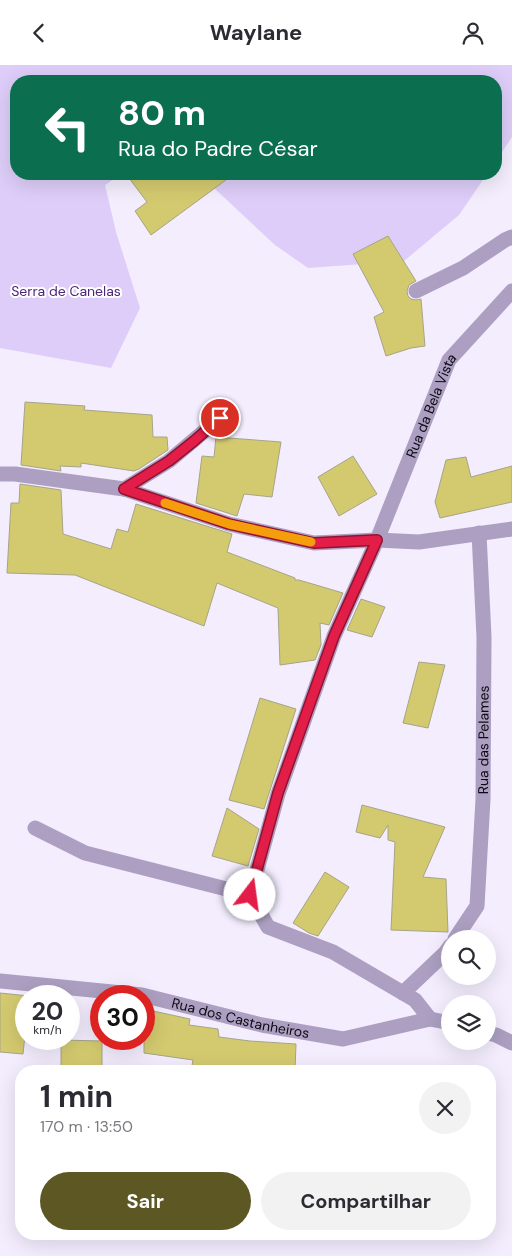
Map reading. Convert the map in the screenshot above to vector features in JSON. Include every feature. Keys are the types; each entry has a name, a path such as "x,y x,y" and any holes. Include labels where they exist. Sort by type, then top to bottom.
{"street":[{"path":"416,291 463,268 512,237"},
{"name":"Rua da Bela Vista","path":"250,895 278,793 334,636 377,540 449,360 512,291"},
{"path":"124,489 169,461 220,418"},
{"path":"0,474 124,489 229,524 314,543 377,540 419,542 512,529"},
{"name":"Rua das Pelames","path":"461,930 477,906 483,799 484,637 479,533"},
{"path":"35,827 85,853 250,895 268,927 333,952 415,1000 430,1019"},
{"path":"403,993 441,957"},
{"name":"Rua dos Castanheiros","path":"0,981 142,995 262,1025 343,1039 430,1019 441,1021"},
{"path":"496,1035 512,1043"}],"green space":[{"name":"Serra de Canelas","path":"0,65 512,65 512,137 502,152 502,75 10,75 10,180 112,180 105,185 116,232 140,308 111,368 0,348"},
{"path":"205,180 483,180 459,215 404,261 308,268 275,245"}],"building":[{"path":"130,180 226,180 151,235 135,211 147,202"},
{"path":"388,236 416,281 409,285 407,291 411,299 421,299 425,346 411,348 386,356 374,317 384,312 353,254"},
{"path":"25,402 85,406 84,410 152,415 153,437 167,437 168,450 134,471 81,463 81,467 60,466 61,471 21,465"},
{"path":"216,437 281,442 272,497 244,494 237,516 196,503 202,456 214,457"},
{"path":"353,456 377,494 339,516 318,477"},
{"path":"466,457 471,477 512,466 512,502 440,518 435,502 446,460"},
{"path":"20,484 61,490 63,534 111,549 117,529 128,532 136,504 232,534 227,552 295,578 295,580 343,593 329,625 320,623 321,645 315,660 280,665 278,608 217,583 204,626 75,575 7,573 11,503 19,503"},
{"path":"361,599 385,607 372,637 347,630"},
{"path":"419,662 445,665 428,728 403,723"},
{"path":"260,698 296,709 264,809 229,800"},
{"path":"362,805 445,827 423,877 446,879 448,930 441,930 441,932 391,930 395,842 388,840 388,825 380,838 356,832"},
{"path":"227,808 259,829 248,866 212,856"},
{"path":"325,872 349,887 318,936 293,923"},
{"path":"0,993 15,995 15,1050 23,1050 23,1054 0,1052"},
{"path":"155,1011 190,1019 189,1025 218,1029 219,1037 296,1044 295,1065 192,1065 193,1060 144,1053 144,1050 155,1050"},
{"path":"80,1040 90,1041 90,1050 102,1050 102,1065 61,1065 61,1050 80,1050"}],"slow traffic":[{"path":"165,503 229,524 311,542"}],"route":[{"path":"220,418 169,461 124,489 229,524 314,543 377,540 334,636 278,793 250,895"}]}
